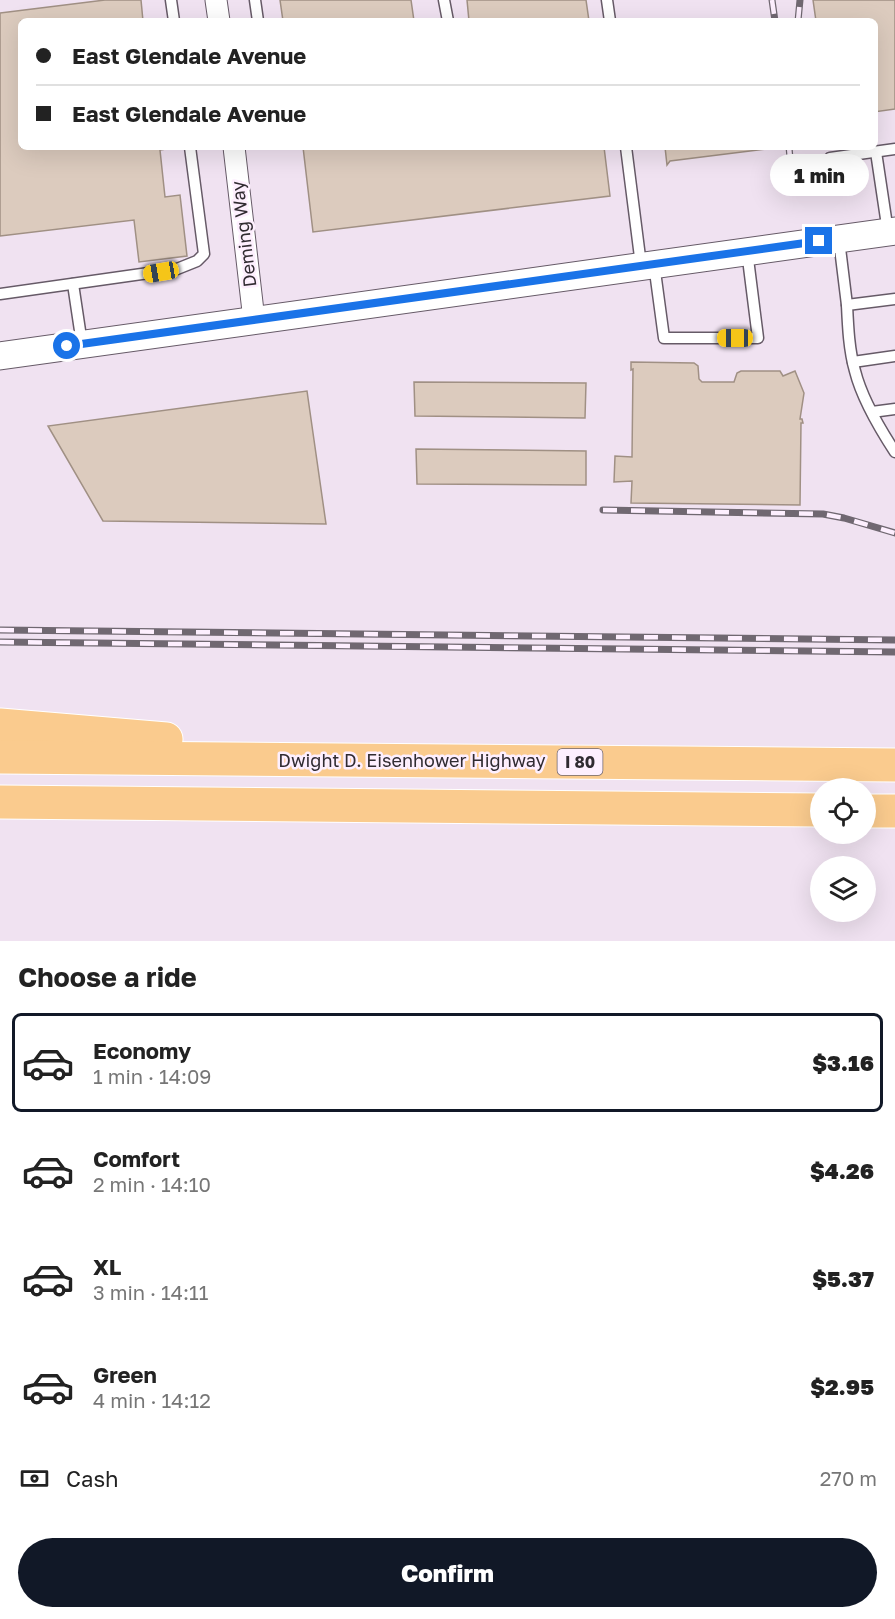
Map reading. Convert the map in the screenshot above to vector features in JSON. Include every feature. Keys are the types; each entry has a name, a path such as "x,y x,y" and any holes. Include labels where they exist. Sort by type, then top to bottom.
{"highway":[{"path":"0,725 166,739 265,760"},
{"name":"Dwight D. Eisenhower Highway","path":"0,757 895,765"},
{"path":"0,802 810,810"},
{"path":"0,822 139,823 271,805"},
{"path":"876,811 895,811"}],"street":[{"path":"216,0 219,18"},
{"name":"Deming Way","path":"234,150 254,320"},
{"path":"0,356 891,231"}],"lane":[{"path":"171,0 174,18"},
{"path":"255,0 258,18"},
{"path":"444,0 447,18"},
{"path":"607,0 609,18"},
{"path":"830,158 895,149"},
{"path":"0,294 166,271 197,261 204,254 190,150"},
{"path":"627,150 647,264 664,338 758,338 747,251"},
{"path":"876,152 891,231"},
{"path":"839,238 849,341 855,373 879,427 895,452"},
{"path":"73,284 82,344"},
{"path":"847,305 895,299"},
{"path":"853,362 895,356"},
{"path":"872,412 895,409"}],"building":[{"path":"105,0 141,0 143,18 18,18 18,150 160,150 165,197 180,195 187,256 139,262 134,220 0,236 0,13"},
{"path":"280,0 411,0 414,18 283,18"},
{"path":"467,0 586,0 589,18 469,18"},
{"path":"813,0 895,0 895,109 878,111 878,18 816,18"},
{"path":"303,150 604,150 610,196 313,232"},
{"path":"665,150 759,150 670,161 667,165"},
{"path":"631,362 694,363 698,366 699,379 702,382 734,382 737,373 741,371 780,371 783,376 795,371 804,393 800,419 803,423 801,423 800,505 631,503 632,481 614,482 615,456 632,457 633,369 631,370"},
{"path":"414,382 586,383 585,418 415,416"},
{"path":"307,391 326,524 103,521 48,426"},
{"path":"416,449 586,451 586,485 417,484"}],"railway":[{"path":"772,0 775,18"},
{"path":"798,18 800,0"},
{"path":"789,150 793,192"},
{"path":"603,510 823,514 895,533"},
{"path":"0,630 895,640"},
{"path":"0,642 895,652"}],"route":[{"path":"67,346 819,241"}]}
